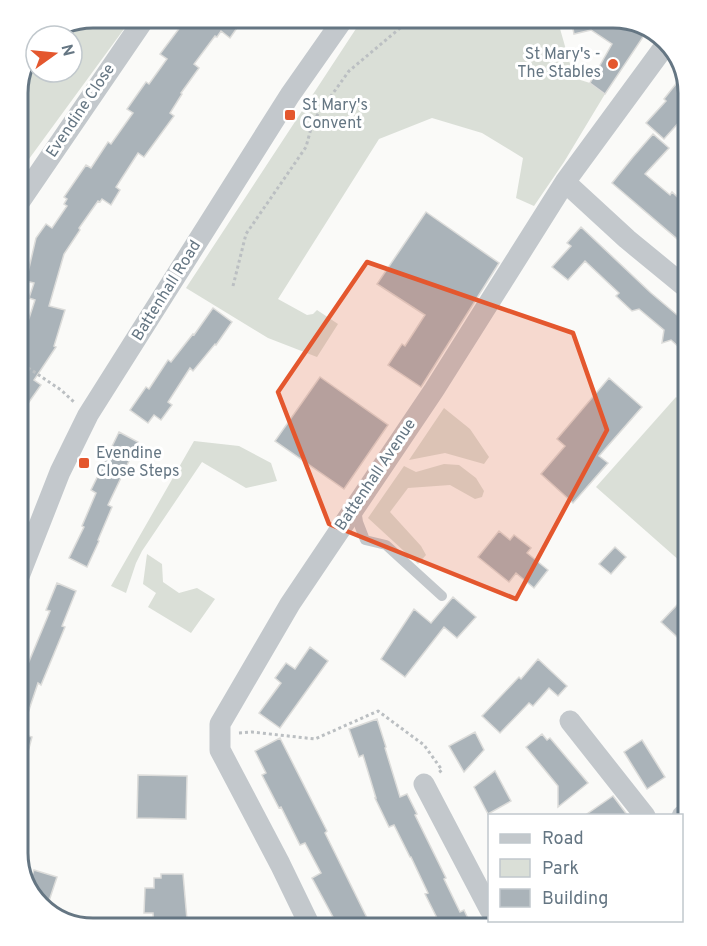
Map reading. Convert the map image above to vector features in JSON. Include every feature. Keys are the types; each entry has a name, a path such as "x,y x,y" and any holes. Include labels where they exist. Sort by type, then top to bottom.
{"street":[{"name":"Evendine Close","path":"29,188 138,28"},
{"name":"Battenhall Road","path":"28,553 60,472 88,416 290,95 337,28"},
{"name":"Battenhall Avenue","path":"220,723 290,604 434,390 565,182 661,50"},
{"path":"565,182 627,239 678,281"},
{"path":"570,721 643,814"},
{"path":"220,723 220,750 306,918"},
{"path":"424,784 488,908"}],"lane":[{"path":"355,506 365,540 386,545 442,596"}],"path":[{"path":"233,286 246,234 306,147 313,121 349,71 399,29"},
{"path":"29,368 61,390 88,416"},
{"path":"220,723 233,734 252,732 315,739 378,711 424,745 442,770 424,784"}],"highlighted area":[{"path":"367,262 573,333 607,430 516,599 329,524 278,392"}],"green space":[{"path":"125,28 84,84 84,29"},
{"path":"356,29 560,29 574,78 590,83 605,94 534,206 516,198 523,158 482,133 432,118 379,139 278,299 307,315 317,310 338,324 317,357 268,338 186,288"},
{"path":"30,84 84,84 29,159"},
{"path":"676,397 678,399 678,559 596,487"},
{"path":"444,408 470,429 489,457 484,464 445,453 409,460"},
{"path":"194,441 239,446 271,463 277,481 246,488 202,462 142,551 126,593 111,586"},
{"path":"444,464 459,465 476,478 484,491 482,497 475,499 450,485 408,488 390,512 421,546 426,555 418,564 368,518 404,466 416,472"},
{"path":"147,554 162,564 163,582 179,593 197,588 215,599 191,633 148,607 156,593 143,584"}],"building":[{"path":"179,28 237,28 230,38 221,31 217,37 215,36 194,64 199,68 170,113 174,116 144,157 138,153 116,187 120,190 111,205 102,199 98,201 64,254 49,306 65,310 54,346 56,347 34,380 41,385 29,403 29,319 35,300 29,298 34,283 29,282 29,269 36,238 46,224 52,228 67,206 64,204 67,199 64,197 86,165 91,168 108,142 111,144 133,113 127,109 146,82 149,84 167,59 160,54"},
{"name":"St Mary's - The Stables","path":"573,29 618,29 644,36 605,94 590,83 612,44 591,30 574,34"},
{"path":"677,82 678,123 664,139 646,123 666,101 664,99"},
{"path":"653,134 669,148 645,174 670,195 672,192 678,198 678,240 612,183"},
{"path":"426,212 499,263 421,387 388,365 402,344 405,346 425,315 377,284"},
{"path":"581,227 678,316 678,346 671,340 662,343 664,330 639,309 632,311 616,296 619,293 585,261 568,280 552,267 571,246 567,243"},
{"path":"213,308 232,322 216,345 193,371 190,368 168,402 172,405 161,420 154,415 148,423 130,410 146,387 149,389 168,360 171,362 194,335"},
{"path":"320,377 388,425 344,489 275,441"},
{"path":"609,378 642,407 599,456 608,463 573,503 541,474 565,446 557,439"},
{"path":"119,432 138,442 108,505 112,507 87,567 69,558 84,527 82,526 96,493 91,490"},
{"path":"499,531 510,540 514,535 531,548 527,553 548,570 534,588 516,573 509,582 478,557"},
{"path":"615,547 626,557 611,574 599,564"},
{"path":"57,583 76,591 62,626 65,627 41,685 38,683 28,712 28,663 50,611 46,610"},
{"path":"453,597 476,617 457,638 444,627 405,677 381,659 414,609 431,623"},
{"path":"678,604 678,638 661,622"},
{"path":"310,647 328,661 280,728 259,713 281,683 275,678 286,663 295,669"},
{"path":"538,659 567,686 558,696 549,688 533,706 529,703 500,733 482,716 519,677 521,679"},
{"path":"377,719 400,797 407,794 460,912 464,910 468,918 437,918 411,857 394,825 389,827 375,798 363,755 359,757 349,729"},
{"path":"475,732 484,750 464,772 449,746"},
{"path":"542,734 547,740 550,738 588,783 558,807 558,786 526,747"},
{"path":"28,736 32,737 28,751"},
{"path":"280,738 327,831 325,833 367,918 334,918 312,878 321,873 305,843 300,845 281,807 279,808 262,775 266,773 255,751"},
{"path":"642,740 665,777 647,789 624,752"},
{"path":"495,771 511,801 488,814 474,787"},
{"path":"138,775 187,776 186,819 137,818"},
{"path":"613,796 626,814 587,814"},
{"path":"34,870 57,877 50,900 39,889 32,874"},
{"path":"161,874 183,874 187,918 153,918 153,913 144,913 145,888 154,888 154,878 161,878"}],"place":[{"name":"St Mary's - The Stables","path":"613,64"},
{"name":"St Mary's Convent","path":"290,115"},
{"name":"Evendine Close Steps","path":"84,463"}]}
